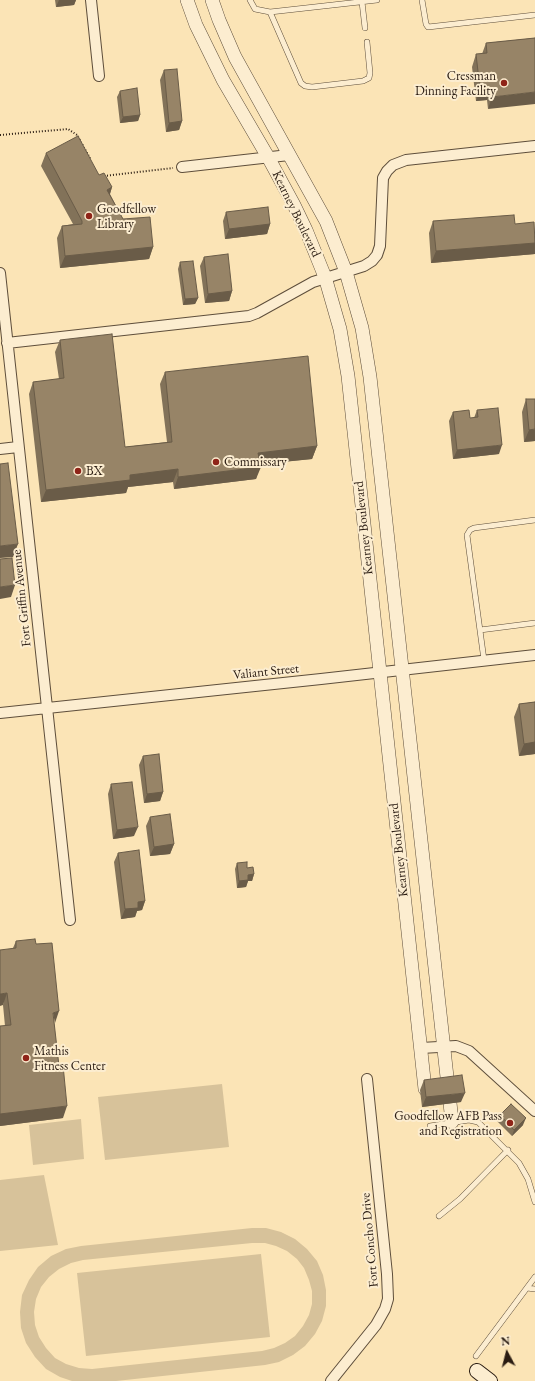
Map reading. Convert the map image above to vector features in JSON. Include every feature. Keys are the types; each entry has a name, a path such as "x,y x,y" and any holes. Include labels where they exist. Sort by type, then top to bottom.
{"main road":[{"path":"477,1372 490,1381"}],"street":[{"path":"90,0 99,76"},
{"name":"Kearney Boulevard","path":"186,0 196,25 220,74 294,205 325,277 345,354 425,1089"},
{"name":"Kearney Boulevard","path":"212,0 235,57 326,222 346,272 362,328 367,356 448,1086"},
{"path":"7,343 249,316 266,309 301,288 325,277 364,266 372,261 377,255 380,246 383,178 386,172 393,165 406,160 535,146"},
{"path":"182,167 289,155"},
{"name":"Fort Griffin Avenue","path":"0,274 70,920"},
{"path":"0,449 18,446"},
{"name":"Valiant Street","path":"0,713 402,670 535,654"},
{"path":"421,1048 456,1046 469,1051 535,1111"},
{"name":"Fort Concho Drive","path":"331,1381 376,1325 385,1309 388,1299 387,1274 367,1079"},
{"path":"450,1103 452,1122"}],"lane":[{"path":"250,0 255,9 270,12 377,0"},
{"path":"422,0 426,24 428,27 535,15"},
{"path":"362,2 365,28"},
{"path":"270,12 300,83 305,86 312,87 363,81 369,78 370,73 366,42"},
{"path":"484,660 467,535 470,530 474,528 535,520"},
{"path":"480,630 535,623"},
{"path":"430,1126 469,1120 478,1122 508,1150 519,1163 528,1179 535,1202"},
{"path":"439,1216 460,1199 508,1150"},
{"path":"476,1356 535,1277"},
{"path":"527,1288 535,1290"}],"path":[{"path":"0,135 68,129 77,134 92,163"},
{"path":"99,177 182,167"}],"shaded area":[{"path":"222,1084 229,1147 105,1160 98,1097"},
{"path":"81,1119 84,1159 33,1165 29,1125"},
{"path":"44,1175 58,1245 0,1251 0,1180"},
{"path":"252,1228 266,1228 281,1232 295,1239 307,1249 317,1261 323,1275 326,1290 326,1306 322,1321 315,1334 305,1346 293,1355 279,1362 265,1365 116,1381 72,1381 60,1377 46,1369 35,1357 26,1343 21,1328 20,1312 22,1295 29,1280 38,1267 51,1256 66,1249 81,1246","holes":["252,1243 265,1243 287,1251 297,1259 304,1268 312,1291 312,1304 309,1315 303,1326 295,1336 274,1348 262,1351 92,1369 79,1368 66,1364 55,1358 39,1337 35,1325 34,1312 36,1299 41,1287 49,1277 59,1269 71,1263 83,1260"]},
{"path":"261,1254 270,1337 86,1356 77,1273"}],"building":[{"name":"Cressman Dinning Facility","path":"535,38 535,92 492,97 491,88 480,89 476,54 487,53 486,43"},
{"path":"177,69 182,121 169,123 164,70"},
{"path":"137,88 140,115 123,117 120,91"},
{"name":"Goodfellow Library","path":"78,136 99,175 104,173 112,187 107,190 123,219 150,217 153,247 65,256 62,226 82,224 82,221 46,153"},
{"path":"268,207 270,224 229,229 226,212"},
{"path":"514,215 515,224 534,222 535,243 436,251 433,221"},
{"path":"228,254 232,291 208,294 204,257"},
{"path":"193,261 198,298 185,299 180,262"},
{"path":"112,334 125,447 172,442 165,372 308,356 317,446 258,453 261,467 178,477 178,469 130,475 130,480 46,490 33,382 64,378 60,340"},
{"path":"526,399 535,399 535,429 529,430"},
{"path":"498,408 502,445 457,450 453,412 469,410 470,418 478,417 477,410"},
{"path":"8,463 18,544 0,546 0,464"},
{"path":"12,558 15,585 0,587 0,559"},
{"path":"535,702 535,742 524,744 519,704"},
{"path":"159,754 163,792 147,794 143,756"},
{"path":"132,782 138,827 117,830 111,784"},
{"path":"170,814 174,844 154,847 150,817"},
{"path":"139,850 145,901 138,902 138,908 125,909 118,853"},
{"path":"247,862 247,868 253,867 254,874 248,875 248,880 239,881 237,863"},
{"name":"Mathis Fitness Center","path":"35,939 36,944 52,943 59,1011 53,1013 59,1066 63,1065 67,1106 0,1114 0,1026 11,1025 7,993 0,994 0,950 16,948 16,941"},
{"path":"462,1075 465,1093 426,1097 424,1080"},
{"path":"511,1104 526,1118 514,1130 500,1115"}],"place":[{"name":"Cressman Dinning Facility","path":"504,83"},
{"name":"Goodfellow Library","path":"89,216"},
{"name":"Commissary","path":"216,462"},
{"name":"BX","path":"78,471"},
{"name":"Mathis Fitness Center","path":"26,1058"},
{"name":"Goodfellow AFB Pass and Registration","path":"510,1123"}]}
